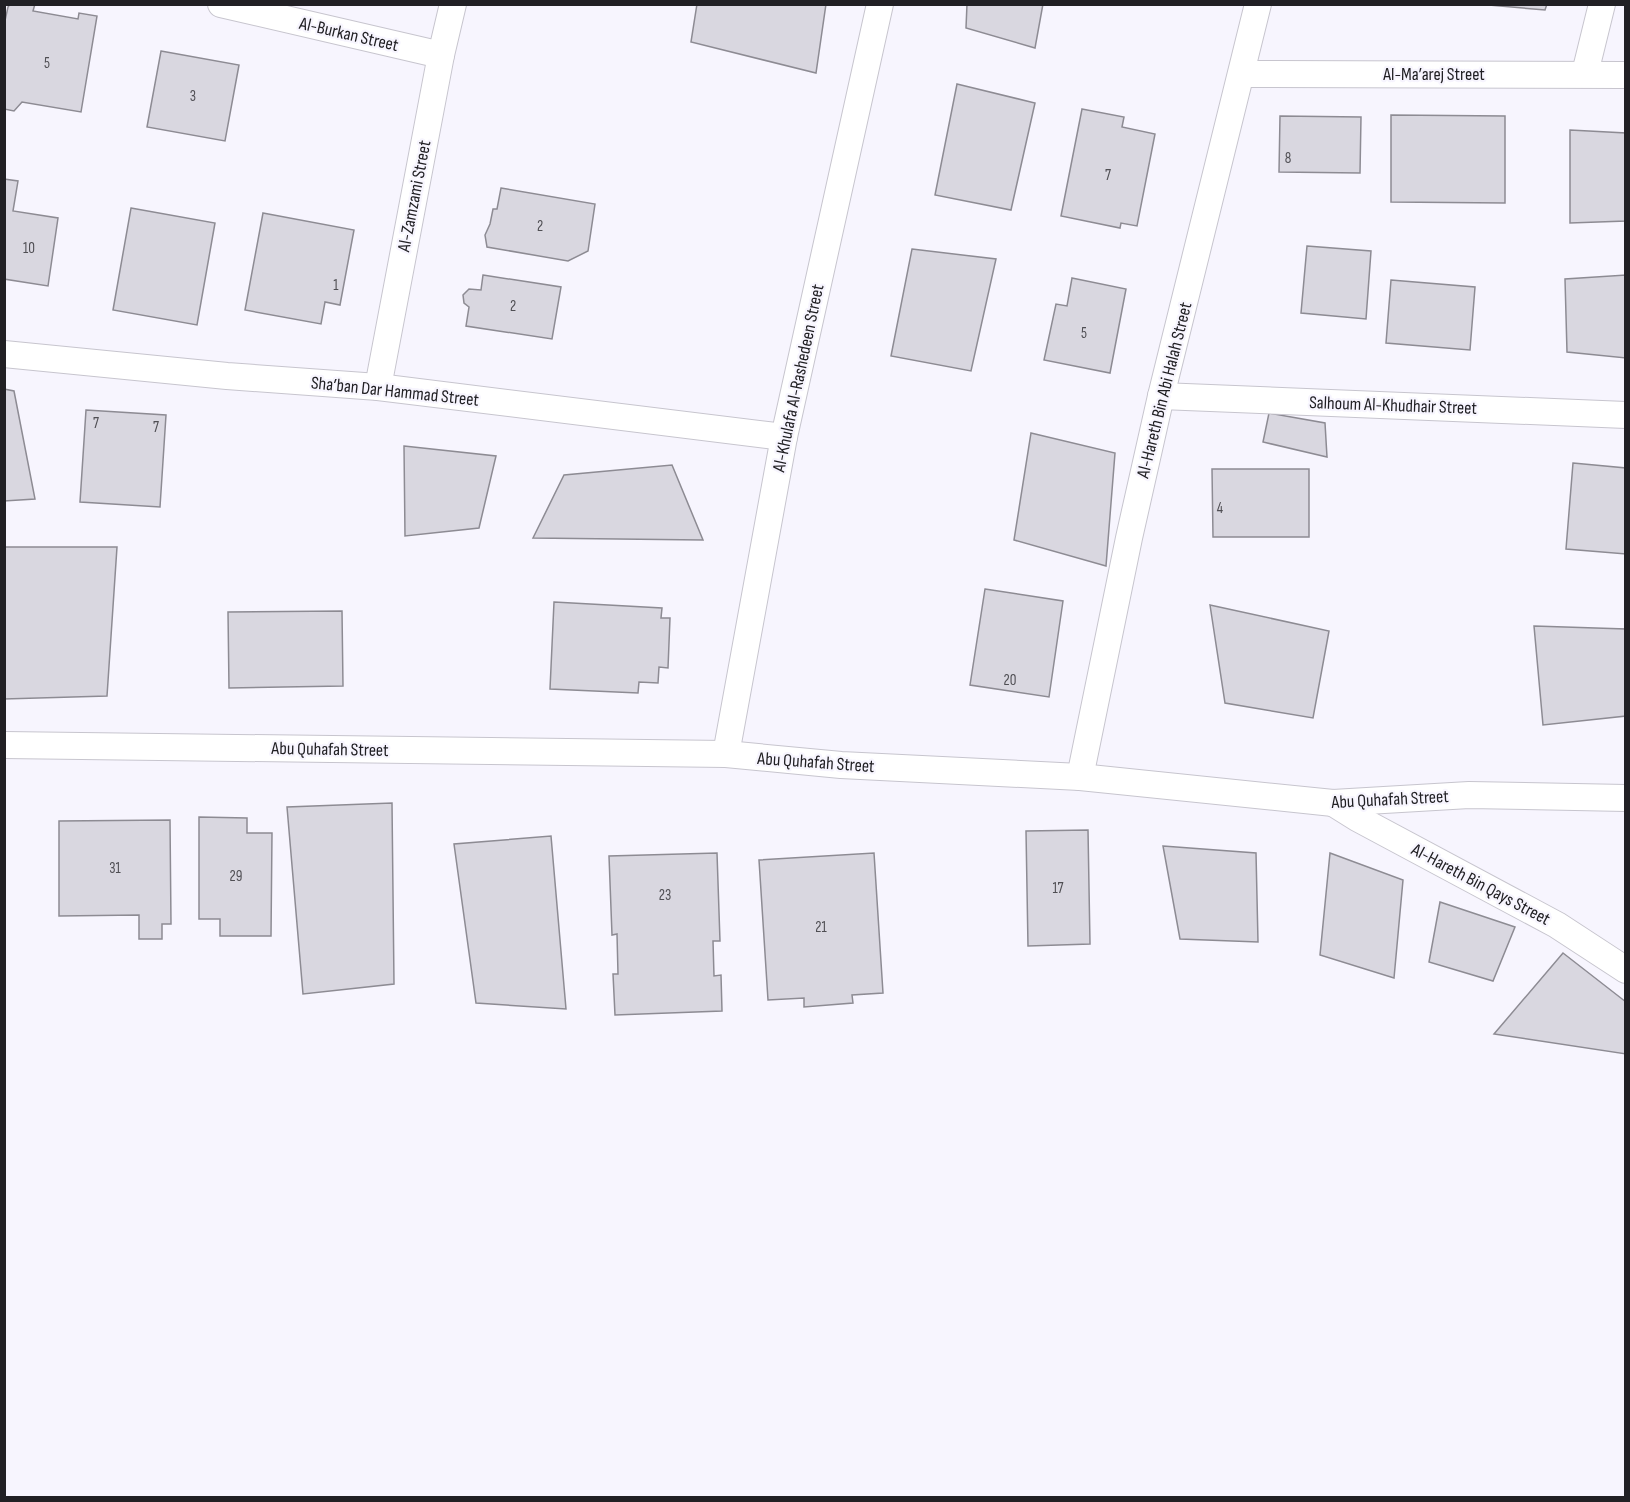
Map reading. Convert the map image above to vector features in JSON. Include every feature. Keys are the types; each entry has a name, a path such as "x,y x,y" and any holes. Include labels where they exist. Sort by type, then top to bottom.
{"street":[{"name":"Al-Burkan Street","path":"221,4 441,55"},
{"name":"Al-Zamzami Street","path":"378,387 441,55 453,4"},
{"name":"Al-Khulafa Al-Rashedeen Street","path":"726,754 784,437 880,4"},
{"name":"Al-Hareth Bin Abi Halah Street","path":"1080,777 1161,396 1258,4"},
{"path":"1585,74 1602,4"},
{"name":"Al-Ma’arej Street","path":"1242,74 1626,75"},
{"name":"Sha’ban Dar Hammad Street","path":"4,354 227,376 378,387 784,437"},
{"name":"Salhoum Al-Khudhair Street","path":"1161,396 1626,414"},
{"name":"Abu Quhafah Street","path":"4,745 179,746 557,754 726,754 841,765 1080,777 1333,803 1469,795 1626,798"},
{"name":"Al-Hareth Bin Qays Street","path":"1333,803 1557,925 1626,970"}],"building":[{"path":"10,4 35,4 33,11 78,19 79,13 97,16 81,112 22,102 14,111 4,109 4,25"},
{"path":"697,4 826,4 816,73 691,42"},
{"path":"967,4 1043,4 1035,48 966,28"},
{"path":"1477,4 1547,4 1545,10"},
{"path":"161,51 239,65 225,141 147,127"},
{"path":"957,84 1035,103 1011,210 935,195"},
{"path":"1082,109 1124,117 1122,127 1155,134 1137,226 1121,223 1120,228 1061,216"},
{"path":"1391,115 1505,116 1505,203 1391,202"},
{"path":"1280,116 1361,117 1360,173 1279,172"},
{"path":"1570,130 1626,133 1626,221 1570,223"},
{"path":"4,179 18,181 13,211 58,218 48,286 4,279"},
{"path":"501,188 595,204 588,251 568,261 487,247 485,235 493,209 497,209"},
{"path":"131,208 215,223 197,325 113,310"},
{"path":"263,213 354,230 340,305 325,302 321,324 245,310"},
{"path":"1307,246 1371,251 1366,319 1301,313"},
{"path":"912,249 996,259 971,371 891,356"},
{"path":"483,275 561,287 552,339 466,326 469,307 464,303 463,295 469,289 481,290"},
{"path":"1626,275 1626,358 1567,352 1565,279"},
{"path":"1072,278 1126,289 1110,373 1044,360 1056,304 1067,306"},
{"path":"1391,280 1475,287 1470,350 1386,343"},
{"path":"4,389 14,391 35,499 4,501"},
{"path":"86,410 166,415 160,507 80,502"},
{"path":"1269,413 1325,423 1327,457 1263,442"},
{"path":"1031,433 1115,453 1106,566 1014,540"},
{"path":"404,446 496,456 479,528 405,536"},
{"path":"1573,463 1626,468 1626,554 1566,549"},
{"path":"672,465 703,540 533,538 564,475"},
{"path":"1212,469 1309,469 1309,537 1213,537"},
{"path":"4,547 117,547 107,696 4,699"},
{"path":"985,589 1063,601 1049,697 970,685"},
{"path":"554,602 662,608 661,618 670,618 668,668 659,667 658,683 639,682 638,693 550,689"},
{"path":"1210,605 1329,631 1313,718 1225,703"},
{"path":"342,611 343,686 229,688 228,612"},
{"path":"1534,626 1626,629 1626,716 1543,725"},
{"path":"392,803 394,984 303,994 287,807"},
{"path":"199,817 247,818 247,833 272,833 271,936 220,936 220,919 199,919"},
{"path":"170,820 171,924 162,924 162,939 139,939 139,915 59,916 59,821"},
{"path":"1088,830 1090,944 1028,946 1026,831"},
{"path":"551,836 566,1009 476,1003 454,844"},
{"path":"1163,846 1256,853 1258,942 1180,939"},
{"path":"717,853 720,941 713,941 714,976 721,975 722,1011 615,1015 613,974 618,974 617,934 612,935 609,856"},
{"path":"874,853 883,993 852,995 853,1003 804,1007 804,998 768,1000 759,860"},
{"path":"1330,853 1403,880 1394,978 1320,955"},
{"path":"1440,902 1515,927 1493,981 1429,962"},
{"path":"1563,953 1626,1002 1626,1054 1494,1034"}]}
